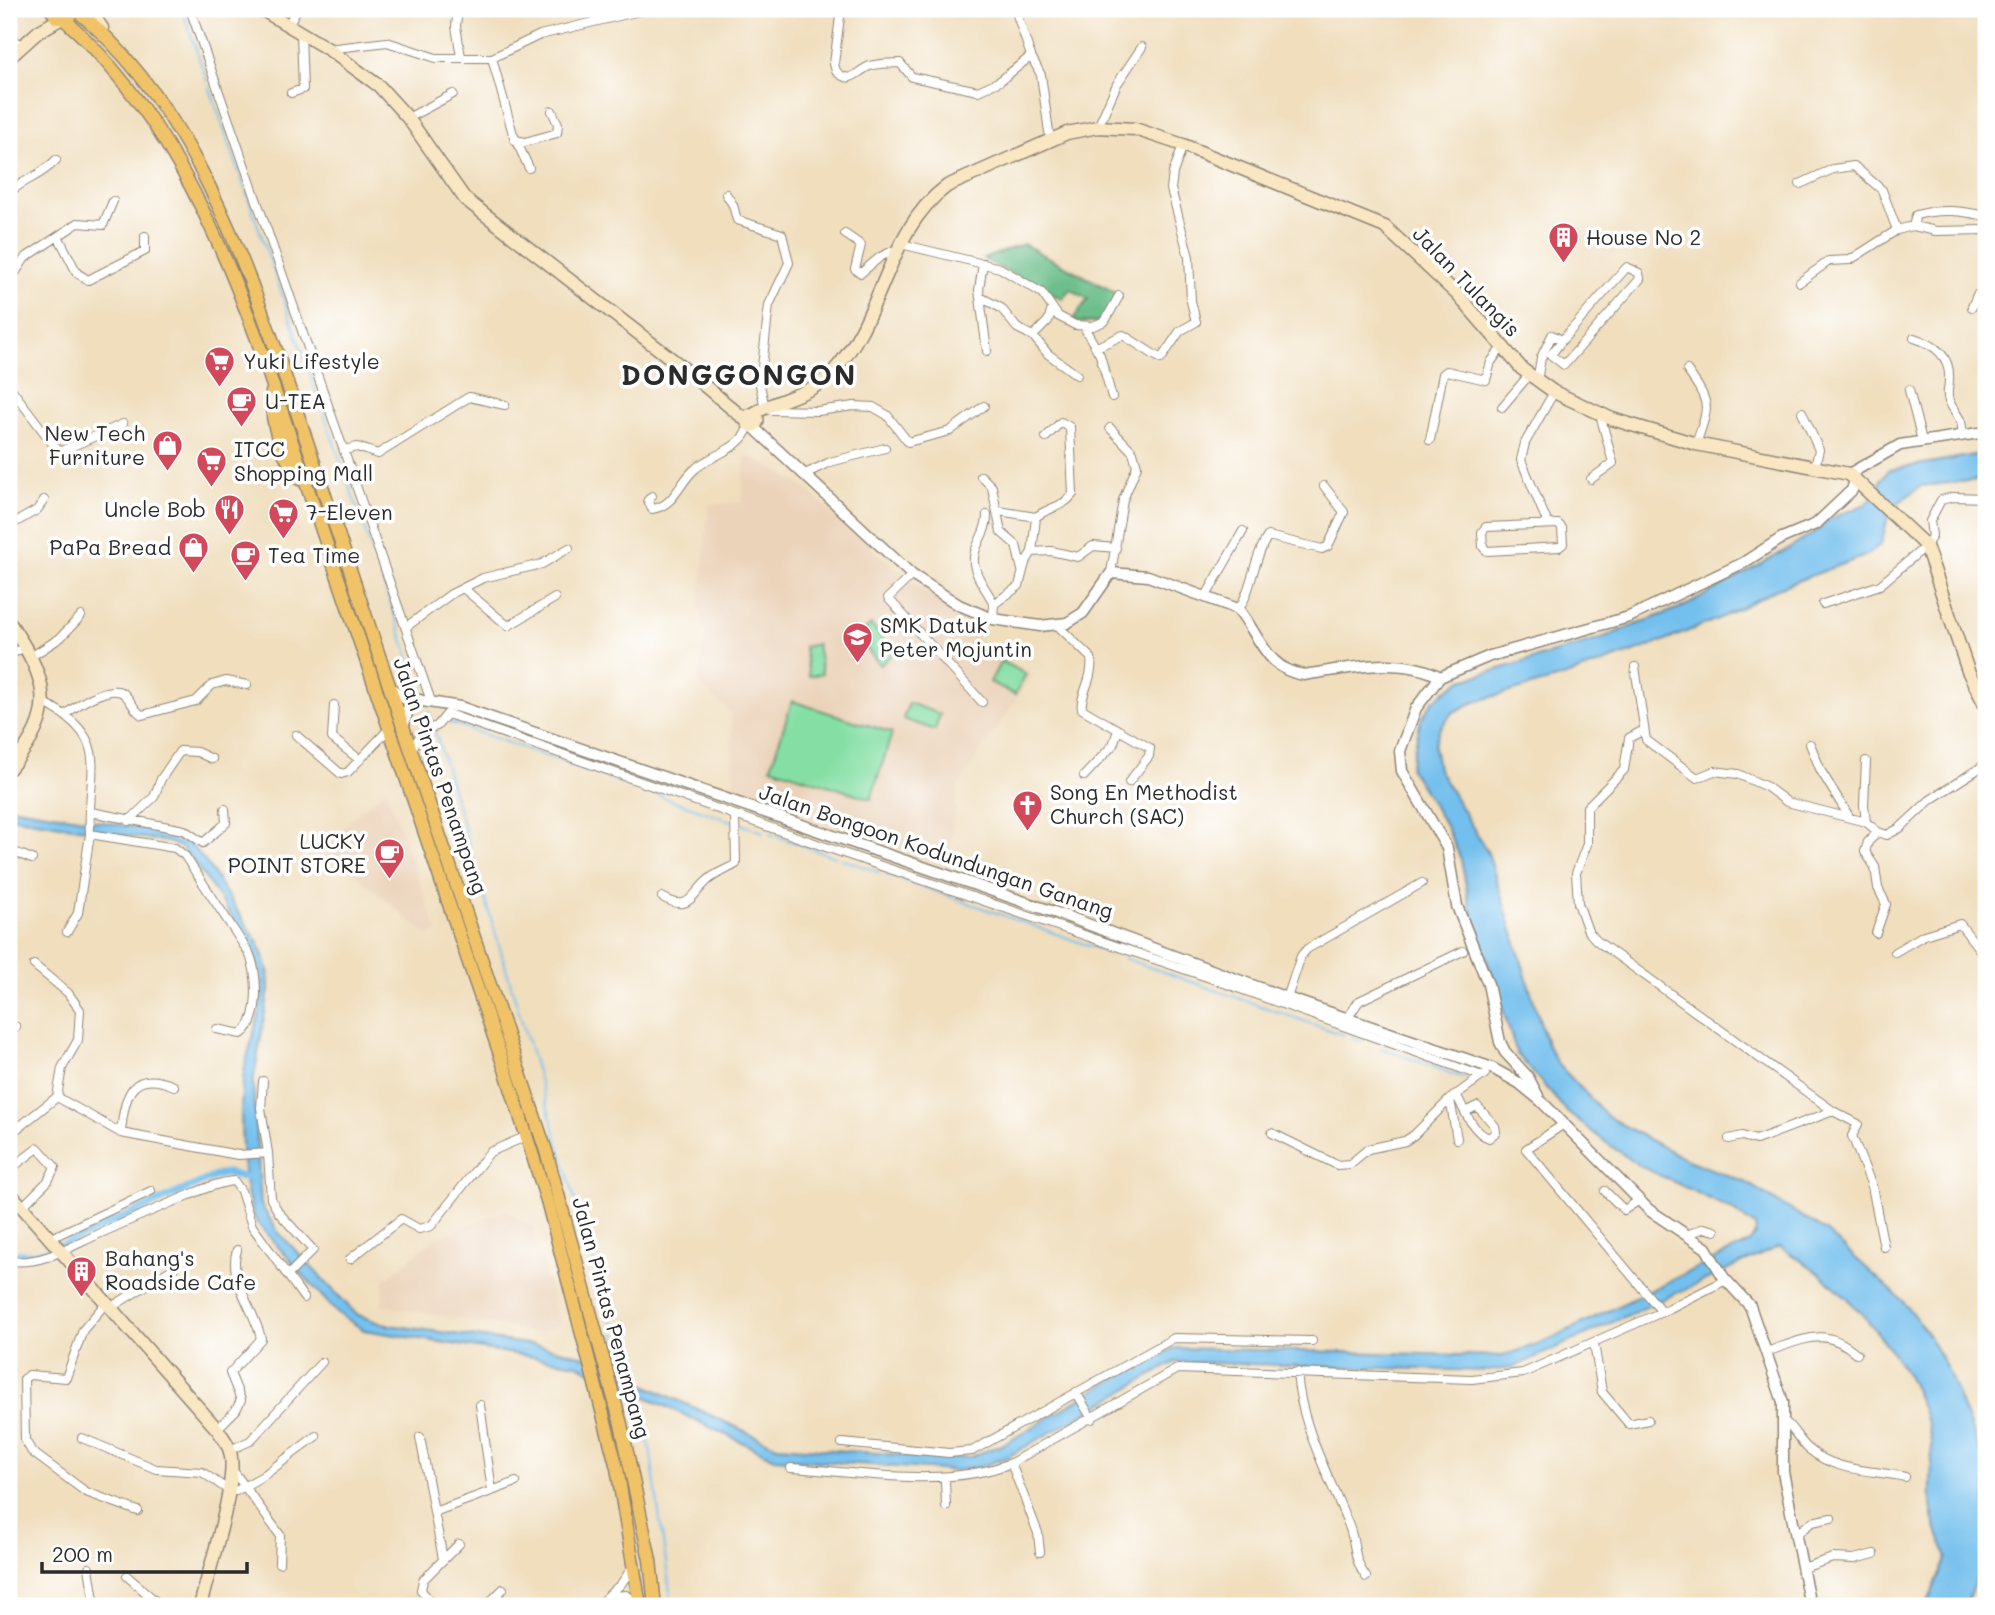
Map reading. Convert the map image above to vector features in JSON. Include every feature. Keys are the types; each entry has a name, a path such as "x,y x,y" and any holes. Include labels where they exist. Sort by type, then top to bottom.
{"main road":[{"path":"9,58 57,14 70,17 75,9"},
{"name":"Jalan Pintas Penampang","path":"75,9 123,57 179,131 232,232 546,1151 633,1475 648,1604"},
{"path":"89,9 123,57"},
{"path":"261,9 328,49 379,86 408,118 465,199 720,399 758,416"},
{"name":"Jalan Pintas Penampang","path":"57,14 111,66 176,155 228,261 273,386 527,1136 617,1468 635,1561 648,1604"},
{"name":"Jalan Tulangis","path":"758,416 809,391 831,374 842,361 869,318 900,246 921,209 947,186 1050,139 1098,127 1135,129 1183,145 1385,227 1458,295 1502,347 1531,376 1554,392 1600,414 1696,444 1815,467 1852,477 1896,515 1926,546 1968,671 1986,707"},
{"path":"273,386 271,411 283,453 310,498"},
{"path":"283,453 297,459 303,454 305,443"},
{"path":"350,616 351,593 355,589"},
{"path":"9,622 29,651 43,682 43,702 34,732 9,769"},
{"path":"9,1192 217,1429 230,1450 232,1469 229,1490 200,1606"}],"street":[{"path":"190,9 406,627 425,700 408,709 403,730"},
{"path":"288,25 297,9"},
{"path":"458,9 456,26 461,57"},
{"path":"328,49 395,43 431,57 492,58 540,35 648,9"},
{"path":"841,9 834,64 839,74 846,78 853,78 868,66 900,63 912,77 978,91 999,81 1031,56"},
{"path":"1015,9 1031,56 1041,75 1050,139"},
{"path":"291,93 303,89 301,33"},
{"path":"9,37 22,46"},
{"path":"1098,127 1117,85 1142,47"},
{"path":"492,58 515,140 529,168"},
{"path":"408,118 453,94"},
{"path":"515,140 525,142 557,133 558,124 552,111"},
{"path":"1097,347 1124,335 1161,359 1180,331 1196,322 1189,257 1171,189 1176,162 1183,145"},
{"path":"9,193 21,183 37,178 57,160"},
{"path":"1800,184 1833,169 1854,166 1882,190 1897,230"},
{"path":"726,194 733,205 737,220 782,234 789,254 787,271 769,305 760,385 758,416 768,443 805,474 912,575 959,605 993,619 1058,626 1083,613 1112,566 1123,500 1137,466 1133,452 1110,428"},
{"path":"9,282 25,258 81,221 103,225 113,201"},
{"path":"9,202 13,209 9,216"},
{"path":"1913,226 1916,215 1931,211 1959,210 1986,216"},
{"path":"1800,282 1829,261 1854,258 1897,230 1913,226 1936,231 1986,230"},
{"path":"845,234 860,245 855,266 861,273 880,257 900,246 983,263 1000,268 1042,293 1052,309 1066,322 1084,327 1105,321 1119,296"},
{"path":"59,238 77,274 88,280 145,251 145,236"},
{"path":"983,263 979,279 980,297 988,351"},
{"path":"1627,267 1639,273 1640,279 1564,365 1551,355 1562,340 1627,267"},
{"path":"1972,307 1978,295 1986,293"},
{"path":"980,297 1001,308 1020,330 1034,336 1055,360 1077,374"},
{"path":"1034,336 1048,321 1052,309"},
{"path":"1084,327 1097,347 1112,397"},
{"path":"1502,407 1531,376 1552,335 1562,340"},
{"path":"1914,338 1936,346 1949,368 1947,393 1950,404 1962,419 1962,435"},
{"path":"1430,440 1443,374 1447,371 1486,380 1491,362 1502,347"},
{"path":"1531,376 1541,358"},
{"path":"1687,370 1698,386 1706,407 1707,417 1696,444"},
{"path":"9,386 59,452 123,424"},
{"path":"1909,390 1922,441"},
{"path":"1548,524 1521,460 1525,443 1554,392"},
{"path":"344,450 357,447 378,454 469,397 505,405"},
{"path":"652,496 649,506 656,510 663,506 681,490 691,472 733,446 758,416 854,405 873,407 887,415 908,442 950,431 985,406"},
{"path":"1802,412 1819,450 1815,467"},
{"path":"1591,479 1613,463 1600,414"},
{"path":"994,604 1002,595 1019,586 1032,552 1036,517 1045,509 1065,503 1073,494 1070,427 1061,422 1046,437"},
{"path":"1542,1102 1528,1077 1505,1052 1496,1032 1488,984 1457,906 1447,848 1400,764 1400,751 1412,718 1440,677 1490,656 1603,627 1662,603 1744,563 1782,538 1816,524 1852,490 1852,477 1900,445 1986,432"},
{"path":"805,474 830,462 885,448"},
{"path":"981,476 992,487 1001,532 1015,543 1023,571"},
{"path":"1324,486 1344,512 1328,546 1322,549 1268,536 1256,560 1242,605 1262,649 1291,674 1402,666 1426,669 1440,677"},
{"path":"1823,604 1880,585 1926,546 1932,536 1930,521 1941,500 1953,497 1986,498"},
{"path":"9,526 37,510 44,500"},
{"path":"999,512 1036,517"},
{"path":"987,514 986,531 973,560 975,570 994,604 993,619"},
{"path":"1548,524 1558,524 1562,528 1561,546 1488,551 1483,547 1482,532 1486,527 1548,524"},
{"path":"1209,591 1243,531"},
{"path":"1032,552 1051,551 1078,557 1093,546 1116,548"},
{"path":"406,627 463,589 503,571 542,564 569,548"},
{"path":"1112,566 1209,591 1242,605"},
{"path":"912,575 888,598 982,702"},
{"path":"463,589 508,626 555,598"},
{"path":"9,655 29,651 60,638 80,616"},
{"path":"1058,626 1091,658 1090,682 1080,702 1082,709 1147,744 1151,752 1129,782"},
{"path":"1635,667 1642,731 1649,744 1692,775 1704,777 1714,771 1731,772 1767,787 1787,802 1866,822 1878,832 1887,835 1900,828 1930,800 1986,764"},
{"path":"66,714 88,699 114,691 122,693 142,715 196,701 212,685 226,681 247,685"},
{"name":"Jalan Bongoon Kodundungan Ganang","path":"387,682 398,696 460,707 620,763 723,804 1071,918 1286,1002 1492,1068 1519,1083 1542,1102 1638,1201 1713,1256 1725,1279 1750,1306 1783,1402 1783,1472 1810,1606"},
{"path":"43,702 66,714 83,734 94,755 89,833 78,913 66,932"},
{"path":"334,705 332,738 360,760"},
{"path":"411,750 424,730 437,726 447,714 620,776 723,804 736,815 1259,992"},
{"path":"296,735 341,774 348,772 389,729"},
{"path":"1084,776 1112,746 1118,730"},
{"path":"1642,731 1629,738 1622,773 1587,807 1587,844 1576,873 1578,903 1588,931 1597,941 1833,1111 1858,1124 1852,1136 1872,1186 1884,1247"},
{"path":"1811,744 1821,771 1850,818"},
{"path":"129,821 154,797 165,772 180,751 197,752 212,759"},
{"path":"1866,761 1866,822"},
{"path":"620,763 620,776"},
{"path":"90,815 184,830 203,843 226,822 225,809"},
{"path":"662,897 675,904 687,903 708,881 736,864 736,815"},
{"path":"1876,933 1886,904 1878,888 1874,867 1865,852 1868,842 1878,832"},
{"path":"89,833 175,848 185,856 249,953 256,968 258,986 248,1028 241,1034 217,1029"},
{"path":"9,850 32,859"},
{"path":"1286,1002 1304,952 1422,883"},
{"path":"1895,952 1924,935 1960,924 1986,958"},
{"path":"1463,951 1359,1001 1345,1023 1482,1076"},
{"path":"9,1135 57,1097 62,1068 78,1040 80,1010 68,993 34,965"},
{"path":"1272,1133 1337,1165 1345,1165 1367,1149 1405,1141 1414,1135 1453,1096 1492,1068 1505,1052"},
{"path":"121,1132 127,1097 134,1086 150,1080 174,1086"},
{"path":"263,1081 261,1108 264,1153 271,1199 279,1213 313,1251 291,1271"},
{"path":"1453,1096 1465,1112"},
{"path":"1453,1096 1457,1139"},
{"path":"57,1097 121,1132 238,1155 264,1153"},
{"path":"1729,1139 1741,1136 1756,1140 1833,1111"},
{"path":"1564,1124 1526,1149 1660,1310"},
{"path":"350,1259 401,1219 419,1228 431,1226 490,1152 527,1136"},
{"path":"9,1170 38,1148 55,1167 48,1181 22,1207"},
{"path":"56,1245 80,1242 207,1187 233,1181 241,1191 252,1226 291,1271 304,1298"},
{"path":"9,1261 33,1261 151,1191"},
{"path":"1605,1191 1624,1210 1638,1201"},
{"path":"1687,1235 1704,1228 1714,1231"},
{"path":"217,1429 236,1410 241,1400 230,1373 261,1339 237,1273 237,1250"},
{"path":"138,1511 86,1492 32,1452 25,1440 24,1379 29,1375 66,1378 83,1330 108,1306 174,1268"},
{"path":"791,1468 945,1479 985,1474 1011,1464 1090,1416 1177,1369 1500,1378 1523,1373 1594,1343 1725,1279"},
{"path":"1766,1352 1824,1336 1841,1340 1857,1354"},
{"path":"842,1443 949,1453 972,1451 1174,1338 1312,1341"},
{"path":"1594,1343 1606,1398 1629,1424 1648,1420"},
{"path":"230,1450 250,1441 323,1362"},
{"path":"1297,1372 1317,1457 1350,1527 1355,1557 1366,1577"},
{"path":"1077,1394 1090,1416"},
{"path":"480,1405 492,1491"},
{"path":"1784,1421 1816,1455 1858,1472 1871,1470 1905,1477"},
{"path":"82,1438 156,1469 202,1472 229,1490 239,1491 316,1436"},
{"path":"420,1437 443,1559"},
{"path":"1011,1464 1038,1533 1040,1552"},
{"path":"232,1469 280,1535 279,1563"},
{"path":"945,1479 946,1506"},
{"path":"434,1513 516,1482"},
{"path":"1795,1535 1812,1522 1831,1518"},
{"path":"434,1606 421,1590 423,1580 459,1544"},
{"path":"1802,1568 1833,1558 1854,1559 1874,1554"},
{"path":"597,1606 626,1578 635,1561"},
{"path":"89,1568 95,1606"},
{"path":"127,1576 160,1606"},
{"path":"486,1606 503,1588"},
{"path":"608,1597 626,1595 648,1604"}],"shaded area":[{"name":"SMK Datuk Peter Mojuntin","path":"745,456 755,458 805,488 911,582 973,623 981,647 994,657 1034,673 959,785 948,868 734,792 731,714 700,686 698,680 706,635 699,608 709,504 742,503"},
{"path":"386,789 438,932 428,936 327,851 347,823"},
{"path":"506,1210 532,1227 560,1325 537,1333 382,1305 384,1280 434,1239"}],"green space":[{"path":"1023,244 1118,294 1104,320 1094,323 1071,322 1088,299 1070,289 1062,299 983,259"},
{"path":"871,625 894,653 880,665 857,637"},
{"path":"817,644 822,674 809,676 804,647"},
{"path":"1001,661 1026,674 1015,695 990,682"},
{"path":"792,701 892,733 871,799 771,767"},
{"path":"909,703 940,714 935,730 903,719"}],"water":[{"path":"1986,453 1986,479 1921,486 1890,509 1881,544 1865,556 1783,586 1720,618 1664,641 1563,677 1474,702 1452,713 1439,730 1434,746 1438,769 1488,853 1547,1044 1558,1064 1608,1117 1685,1159 1745,1182 1827,1232 1902,1300 1927,1333 1947,1368 1986,1467 1986,1541 1983,1561 1965,1606 1926,1606 1947,1557 1932,1511 1930,1436 1914,1389 1885,1342 1849,1300 1811,1267 1780,1246 1512,1368 1488,1371 1175,1362 1007,1457 982,1466 954,1471 775,1458 577,1364 364,1330 336,1312 258,1224 252,1211 244,1171 241,1124 245,1067 261,1001 262,979 259,966 243,935 192,859 181,847 168,842 9,817 9,807 172,833 188,842 205,861 258,943 268,969 269,989 253,1083 261,1205 278,1232 356,1314 382,1324 542,1346 580,1355 777,1446 946,1458 970,1457 1006,1443 1101,1386 1175,1348 1503,1356 1546,1341 1750,1242 1756,1232 1755,1226 1733,1210 1640,1166 1608,1144 1568,1113 1517,1054 1470,907 1461,859 1446,826 1410,768 1421,719 1433,701 1459,681 1594,641 1687,605 1790,548 1820,529 1825,521 1866,504 1878,492 1881,480 1889,470"}],"waterway":[{"path":"182,9 207,81"},
{"path":"209,86 420,688"},
{"path":"429,711 432,723"},
{"path":"446,721 731,821"},
{"path":"435,731 628,1376"},
{"path":"738,823 763,832"},
{"path":"770,834 835,857"},
{"path":"842,859 879,872"},
{"path":"886,874 1113,954"},
{"path":"1123,958 1344,1035"},
{"path":"1350,1037 1361,1041"},
{"path":"1381,1048 1470,1080"},
{"path":"9,1253 32,1254 51,1250 215,1176 227,1173 251,1179"},
{"path":"633,1391 650,1448 672,1606"}],"place":[{"name":"House No 2","path":"1563,265"},
{"name":"Yuki Lifestyle","path":"220,389"},
{"name":"U-TEA","path":"242,429"},
{"name":"New Tech Furniture","path":"168,473"},
{"name":"ITCC Shopping Mall","path":"211,489"},
{"name":"Uncle Bob","path":"229,537"},
{"name":"7-Eleven","path":"283,540"},
{"name":"PaPa Bread","path":"194,575"},
{"name":"Tea Time","path":"245,583"},
{"name":"SMK Datuk Peter Mojuntin","path":"857,665"},
{"name":"Song En Methodist Church (SAC)","path":"1027,832"},
{"name":"LUCKY POINT STORE","path":"389,881"},
{"name":"Bahang's Roadside Cafe","path":"82,1298"}],"district":[{"name":"DONGGONGON","path":"739,375"}]}
